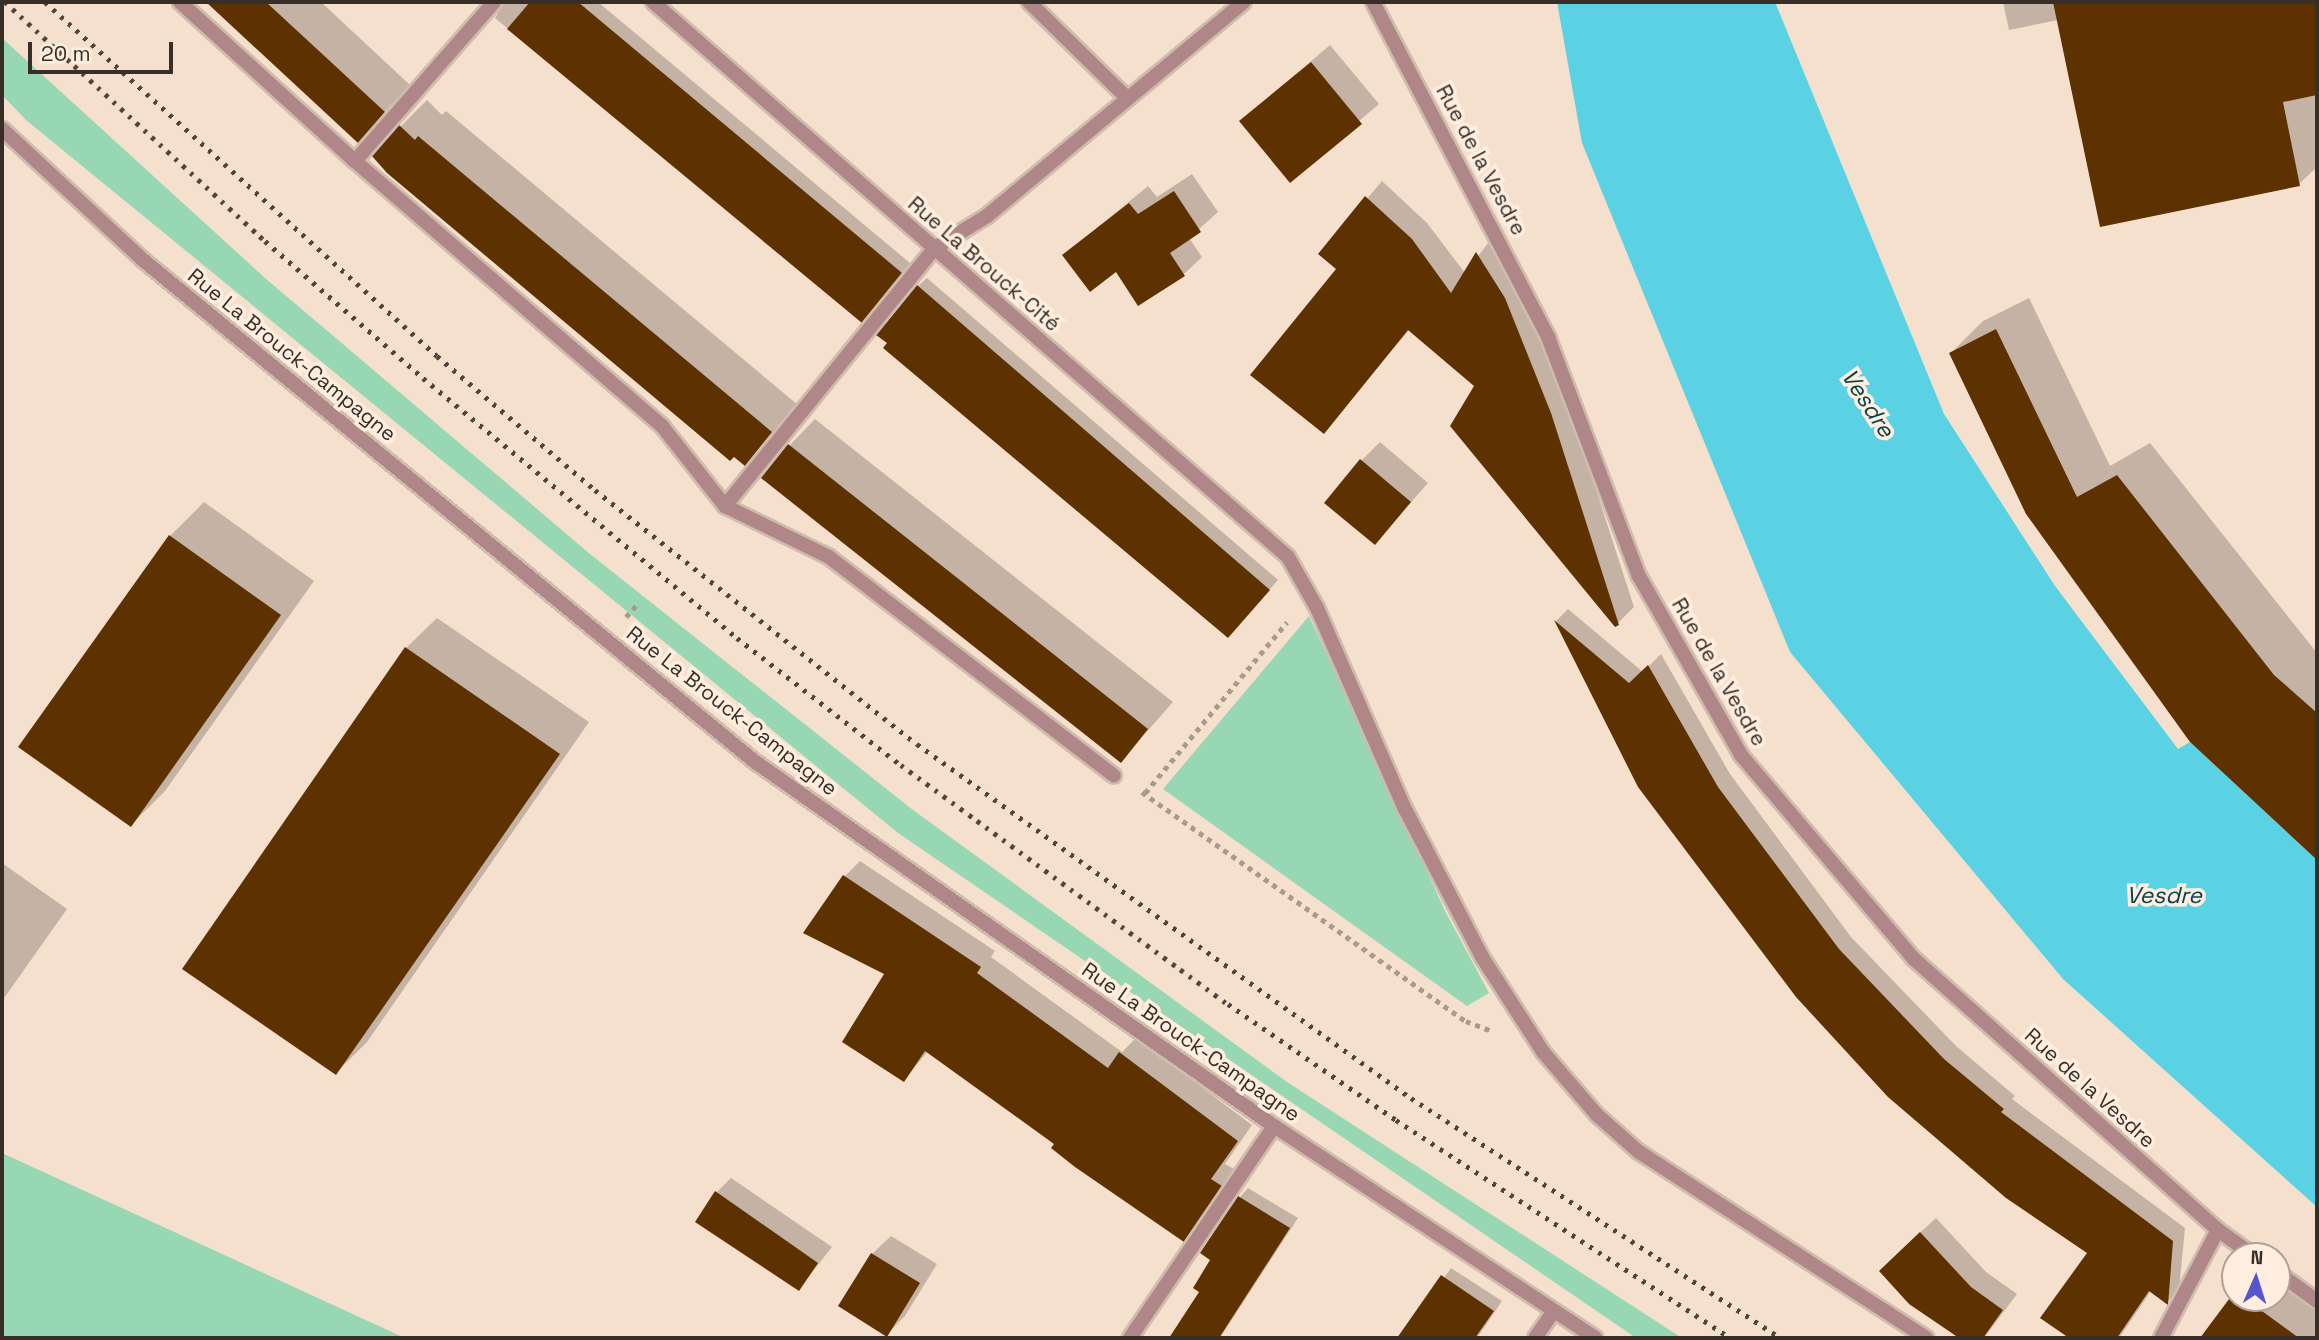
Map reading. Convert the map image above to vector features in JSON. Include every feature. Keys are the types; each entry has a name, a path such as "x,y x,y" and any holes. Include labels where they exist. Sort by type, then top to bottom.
{"street":[{"path":"180,2 355,161 662,426 725,506 829,556 1114,776"},
{"path":"355,161 494,2"},
{"name":"Rue La Brouck-Cité","path":"653,2 1288,557 1317,608 1405,809 1482,957 1544,1052 1597,1115 1639,1153 1926,1338"},
{"path":"1029,2 1127,98"},
{"path":"725,506 935,248 988,216 1244,2"},
{"name":"Rue de la Vesdre","path":"1373,2 1548,337 1639,576 1741,755 1914,959 2235,1242"},
{"name":"Rue La Brouck-Campagne","path":"2,129 143,260 754,761 1274,1126 1595,1338"},
{"path":"1130,1338 1274,1126"},
{"path":"2161,1338 2218,1230"},
{"path":"2291,1282 2317,1301"},
{"path":"1535,1338 1553,1312"}],"path":[{"path":"1144,793 1288,621 1317,608"},
{"path":"1114,776 1144,793 1466,1021 1492,1031"}],"green space":[{"path":"2,38 265,278 590,554 913,810 1287,1082 1682,1338 1636,1338 898,833 26,120 2,95"},
{"path":"1309,616 1446,913 1489,993 1467,1006 1163,789"},
{"path":"2,1153 405,1338 2,1338"}],"water":[{"name":"Vesdre","path":"1557,2 1775,2 1944,414 2055,586 2178,749 2190,742 2317,860 2317,1207 2063,979 1790,652 1582,143"}],"building":[{"path":"206,2 266,2 385,112 358,143"},
{"path":"530,2 578,2 902,273 862,323 507,29"},
{"path":"2053,2 2317,2 2317,95 2283,102 2300,186 2100,227"},
{"path":"1311,62 1362,124 1290,183 1239,121"},
{"path":"399,125 415,140 418,136 772,432 745,466 734,457 730,461 387,173 372,156"},
{"path":"1174,191 1201,232 1170,253 1185,276 1138,306 1116,272 1090,292 1062,255 1129,203 1138,214"},
{"path":"1365,196 1412,239 1451,293 1476,252 1505,298 1551,413 1619,625 1615,627 1450,426 1474,386 1408,330 1324,434 1250,375 1336,269 1318,254"},
{"path":"917,285 1270,590 1228,638 883,348 887,343 876,335"},
{"path":"1996,329 2077,497 2117,475 2274,675 2317,713 2317,860 2190,742 2026,514 1949,353"},
{"path":"788,444 1148,729 1121,763 761,478"},
{"path":"1360,459 1411,502 1375,545 1324,503"},
{"path":"169,535 281,615 131,827 18,747"},
{"path":"1554,620 1629,683 1648,665 1718,787 1839,949 1944,1059 2004,1109 2001,1112 2173,1241 2168,1305 2149,1291 2117,1338 2069,1338 2040,1318 2087,1253 2006,1198 1888,1097 1796,997 1638,787"},
{"path":"405,647 560,754 336,1075 182,969"},
{"path":"843,875 981,967 977,973 1108,1068 1119,1052 1238,1141 1211,1179 1222,1186 1184,1242 1075,1167 1051,1148 1054,1144 925,1051 904,1082 842,1042 884,974 803,933"},
{"path":"715,1191 818,1263 799,1291 695,1222"},
{"path":"1238,1196 1290,1228 1219,1338 1169,1338 1199,1292 1193,1288 1210,1260 1200,1253"},
{"path":"1920,1232 1971,1287 2003,1310 1983,1338 1959,1338 1909,1304 1879,1271"},
{"path":"871,1253 920,1283 887,1337 838,1306"},
{"path":"1441,1275 1494,1311 1475,1338 1397,1338"},
{"path":"2221,1310 2221,1312 2263,1312 2299,1338 2200,1338"}],"railway":[{"path":"5,2 265,241 423,378 737,638 901,765 1228,1004 1396,1120 1731,1338"},
{"path":"45,2 437,356 595,490 917,744 1411,1098 1781,1338"}]}
